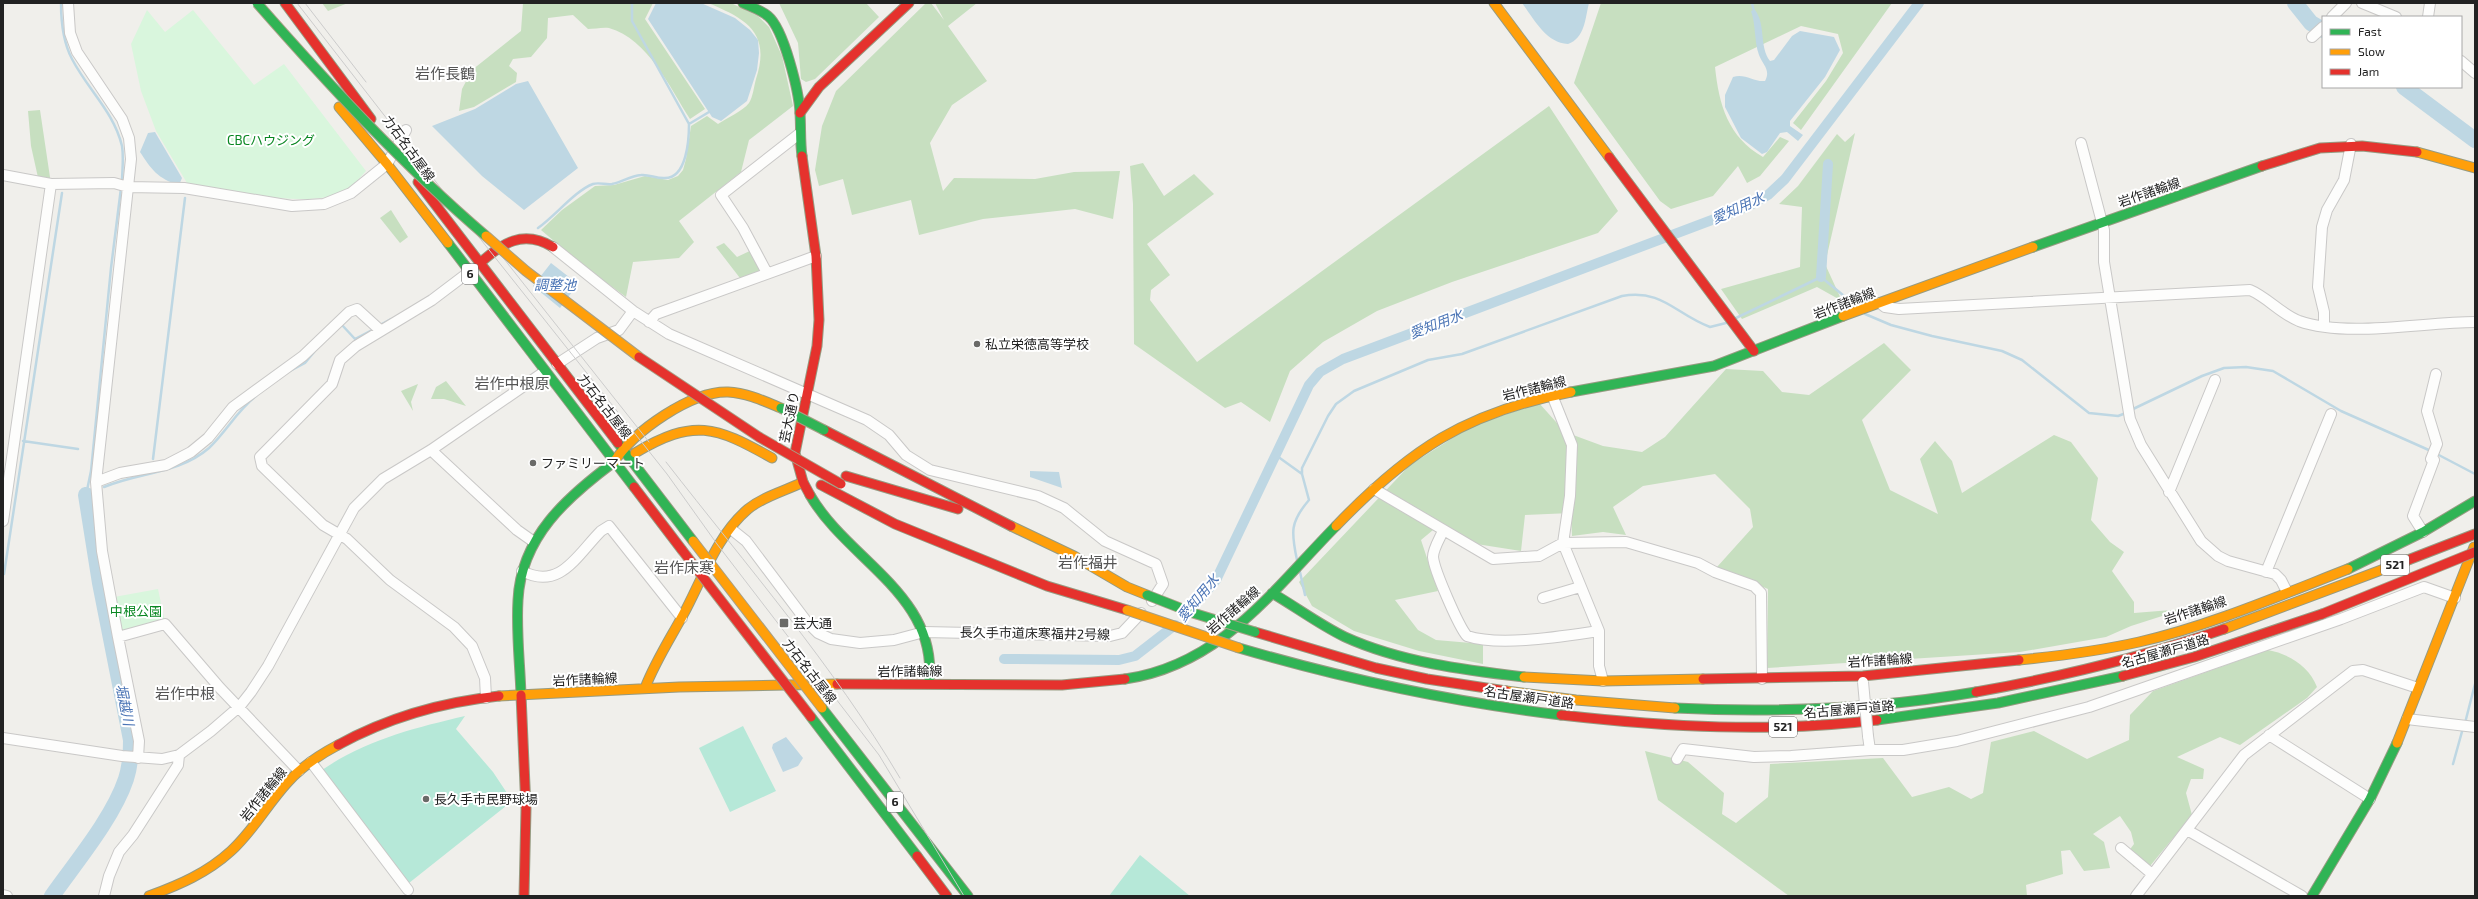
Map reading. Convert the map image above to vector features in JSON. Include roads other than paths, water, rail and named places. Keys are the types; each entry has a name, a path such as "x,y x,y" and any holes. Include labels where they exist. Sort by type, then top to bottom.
{"main road":[{"name":"力石名古屋線","path":"253,3 387,164 544,372 811,717 947,896"},
{"path":"257,3 312,66 368,125 429,184 525,269 589,320 676,382 754,433 845,482 1009,525"},
{"path":"267,3 317,60 394,140 470,212 524,258 609,325 673,371 845,482"},
{"name":"力石名古屋線","path":"285,3 479,264 968,896"},
{"name":"芸大通り","path":"743,3 768,16 782,36 800,113 799,134 816,256 819,320 817,346 795,453 803,482 820,512 901,594 924,632 931,666 929,683"},
{"path":"800,113 819,87 909,3"},
{"path":"1494,3 1754,351"},
{"name":"岩作諸輪線","path":"149,896 194,879 224,859 244,838 282,789 299,771 345,741 385,724 461,702 521,695 645,688 929,683 1053,684 1111,681 1157,671 1190,659 1222,640 1272,593 1374,489 1405,462 1456,428 1518,403 1552,395 1713,366 1880,302 2299,154 2320,148 2352,144 2401,148 2475,168"},
{"path":"479,264 488,256 517,238 543,240 553,247"},
{"path":"524,896 526,809 519,601 522,571 534,542 566,501 614,462 622,449 675,409 703,395 716,392 739,392 781,408 1009,525"},
{"path":"614,462 628,457 669,433 694,428 706,428 729,434 820,485 895,524 993,563"},
{"path":"645,688 652,667 682,618 731,529 748,509 767,497 803,482"},
{"name":"岩作諸輪線","path":"1272,593 1345,637 1399,656 1473,671 1544,679 1603,681 1762,678 1863,679 2068,655 2133,643 2200,624 2347,569 2423,532 2475,501"},
{"path":"908,519 993,563"},
{"name":"名古屋瀬戸道路","path":"1009,525 1074,556 1126,587 1192,613 1374,668 1448,683 1620,706 1704,710 1794,710 1917,700 2026,683 2156,652 2315,598 2475,534"},
{"path":"2312,896 2370,799 2393,755 2475,544"},
{"name":"名古屋瀬戸道路","path":"993,563 1046,586 1123,608 1239,648 1372,684 1538,712 1620,721 1705,727 1796,727 1920,716 2030,699 2161,667 2254,638 2322,614 2475,552"}],"street":[{"path":"68,3 70,33 77,52 85,67 113,103 129,138 131,159 96,482 102,551 140,741 138,758"},
{"path":"2333,16 2346,3"},
{"path":"2362,3 2394,16"},
{"path":"2428,16 2430,3"},
{"path":"2462,62 2475,73"},
{"path":"3,174 51,184 114,183 128,186 184,188 292,206 324,204 351,193 387,164 406,130"},
{"path":"767,273 744,228 721,195 799,134"},
{"path":"2081,143 2102,223 2104,262 2111,297 2130,420 2141,446 2201,541 2210,550 2228,561 2278,576 2286,592"},
{"path":"2324,326 2324,312 2318,286 2322,227 2326,210 2344,180 2352,144"},
{"path":"3,521 51,184"},
{"path":"553,247 633,312 669,334 807,395"},
{"path":"649,322 656,314 816,256"},
{"path":"469,272 432,300 380,330 340,360 332,384 260,457 262,466 323,525 340,534 405,592 454,627 472,646 485,678 486,698"},
{"path":"1880,302 1885,307 1899,309 2250,290 2260,294 2295,319 2324,326 2366,329 2475,322"},
{"path":"96,482 120,473 166,465 191,452 208,438 233,407 303,356 349,312 357,309 380,330"},
{"path":"557,364 597,338 619,330 633,312"},
{"path":"3,738 138,758 162,759 179,755 211,731 240,706 268,666 354,508 383,479 431,450 544,372"},
{"path":"2423,532 2413,516 2434,460 2431,459 2436,447 2437,439 2428,411 2436,374"},
{"path":"2169,492 2215,380"},
{"name":"長久手市道床寒福井2号線","path":"807,395 867,420 889,435 906,455 930,470 1009,488 1064,508 1106,541 1156,564 1163,584 1152,601 1122,633 1110,636 924,632"},
{"path":"1552,395 1572,445 1570,496 1563,543 1599,631 1599,666 1603,681"},
{"path":"2266,572 2331,414"},
{"path":"431,450 516,530 534,542"},
{"path":"1374,489 1443,531 1493,559 1539,556 1563,543 1626,542 1698,563 1715,572 1754,586 1761,593 1762,678"},
{"path":"522,571 532,576 546,578 560,574 601,531 610,526 682,618"},
{"path":"731,529 746,540 806,622 818,633 831,639 843,642 871,643 924,632"},
{"path":"1443,531 1433,555 1434,560 1443,586 1467,636 1533,639 1599,631"},
{"path":"2464,575 2475,570"},
{"path":"1543,598 1580,587"},
{"path":"1677,759 1683,749 1754,757 1791,756 1870,750 1903,750 1957,741 2089,707 2341,619 2424,587 2455,598"},
{"path":"118,637 165,624 220,688 240,706 299,771"},
{"path":"2136,896 2244,755 2353,671 2363,670 2418,688"},
{"path":"1863,679 1870,750"},
{"path":"2407,719 2475,727"},
{"path":"2269,735 2370,799"},
{"path":"845,762 857,754"},
{"path":"104,896 109,876 118,852 133,835 178,765 179,755"},
{"path":"311,762 408,890"},
{"path":"2187,830 2302,896"},
{"path":"2121,848 2152,874"},
{"path":"3,895 7,896"}],"water":[{"path":"656,3 701,3 735,18 750,30 758,40 759,53 757,70 747,101 721,121 712,117 648,19"},
{"path":"1522,3 1589,3 1581,33 1574,41 1568,44 1560,43 1547,35 1536,23"},
{"path":"1755,10 1760,22 1765,49 1770,61 1774,60 1792,36 1800,31 1834,37 1840,50 1825,77 1790,121 1790,126 1803,135 1798,141 1787,132 1780,133 1767,152 1762,154 1741,138 1725,107 1725,95 1733,77 1741,76 1765,81 1767,77 1766,68 1759,55 1756,44 1754,22 1751,11"},
{"path":"528,81 578,168 524,210 482,176 432,126 475,109 516,84"},
{"path":"155,132 182,178 179,185 166,180 156,173 140,152 148,133"},
{"name":"調整池","path":"551,263 578,284 560,308 533,286"},
{"path":"1030,471 1059,472 1062,488 1030,477"},
{"path":"786,737 803,758 798,766 783,772 772,748 773,744"}],"waterway":[{"path":"61,3 61,17 66,46 78,70 107,112 118,134 123,151 122,183"},
{"path":"632,3 632,21 689,124"},
{"path":"1752,3 1754,12"},
{"name":"愛知用水","path":"1187,614 1216,580 1309,385 1320,372 1343,359 1749,206 1768,195 1785,179 1919,3"},
{"path":"2295,3 2311,23 2322,29"},
{"path":"2405,88 2475,140"},
{"path":"538,228 579,192 593,184 612,184 641,175 665,178 678,172 685,157 689,124 709,112"},
{"path":"1821,277 1828,164"},
{"path":"86,495 91,471 111,268 121,188"},
{"path":"4,574 62,193"},
{"path":"153,459 185,198"},
{"path":"1736,318 1821,277 1855,305"},
{"path":"1297,560 1293,535 1295,521 1309,500 1302,474 1302,468 1328,416 1336,404 1354,391 1428,360 1462,354 1622,296 1636,295 1659,299 1687,316 1710,327 1726,323"},
{"path":"1865,314 1891,325 1932,336 2002,351 2022,360 2089,413 2118,416 2126,413"},
{"path":"380,325 391,319"},
{"path":"340,326 342,325 355,339 374,329"},
{"path":"290,371 305,363 314,352"},
{"path":"2131,410 2202,376 2224,368 2246,367 2273,371 2341,411 2431,451"},
{"path":"104,487 117,482 172,468 197,457 215,442 243,408 256,396"},
{"path":"23,441 78,449"},
{"path":"2435,453 2475,474"},
{"path":"1277,456 1302,474"},
{"name":"堀越川","path":"52,896 93,839 112,809 126,779 130,755 131,740 100,583 86,495"},
{"path":"1300,572 1305,595"},
{"name":"愛知用水","path":"1004,659 1119,660 1135,656 1175,625"},
{"path":"2465,723 2475,684"},
{"path":"2453,764 2463,728"}],"tram line":[{"path":"297,3 478,236 667,474 717,544 879,755 964,896"},
{"path":"305,3 366,82"},
{"path":"470,216 649,442"},
{"path":"666,462 818,656 874,736 900,778"}],"place":[{"name":"私立栄徳高等学校","path":"977,344"},
{"name":"ファミリーマート","path":"533,463"},
{"name":"芸大通","path":"784,623"},
{"name":"長久手市民野球場","path":"426,799"}],"district":[{"name":"岩作長鶴","path":"445,74"},
{"name":"岩作中根原","path":"512,384"},
{"name":"岩作福井","path":"1088,563"},
{"name":"岩作床寒","path":"684,568"},
{"name":"岩作中根","path":"185,694"}],"park label":[{"name":"CBCハウジング","path":"271,140"},
{"name":"中根公園","path":"136,611"}]}
